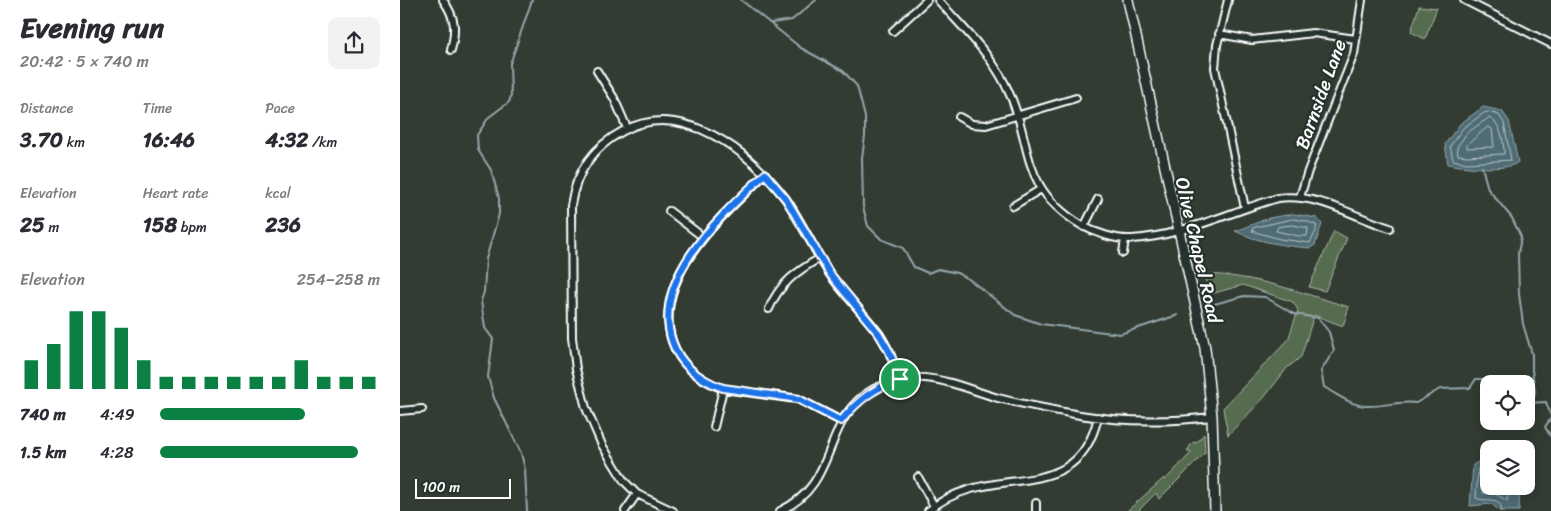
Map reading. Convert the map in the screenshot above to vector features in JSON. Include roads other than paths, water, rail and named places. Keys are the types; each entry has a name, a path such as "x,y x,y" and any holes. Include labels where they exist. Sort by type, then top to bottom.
{"main road":[{"name":"Olive Chapel Road","path":"1128,0 1205,348 1212,417 1216,511"}],"street":[{"path":"443,0 451,14 455,27 451,50"},
{"path":"893,31 927,0"},
{"path":"938,0 992,63 1008,90 1018,116 1027,156 1041,189 1057,207 1084,227 1125,239 1151,236 1178,230 1278,198 1300,197 1323,202 1390,228"},
{"path":"1228,0 1215,55 1216,74 1245,208"},
{"name":"Barnside Lane","path":"1300,197 1308,171 1354,54 1362,0"},
{"path":"1464,0 1551,44"},
{"path":"1219,34 1252,40 1313,33 1356,39"},
{"path":"596,71 614,98 627,128"},
{"path":"958,116 980,126 1076,98"},
{"path":"673,511 637,494 616,471 594,428 579,384 572,338 571,205 573,192 581,171 593,154 607,140 627,128 665,122 697,128 732,146 765,174 786,199 820,258 840,288 879,334 889,351 900,379"},
{"path":"765,174 704,237 672,290 668,310 669,327 676,352 688,367 702,379 723,388 798,399 841,421"},
{"path":"1014,206 1041,189"},
{"path":"1084,227 1098,199"},
{"path":"669,211 704,237"},
{"path":"1123,253 1125,239"},
{"path":"768,309 773,297 786,282 820,258"},
{"path":"780,511 802,496 817,480 841,421 855,404 868,394 900,379 918,377 940,379 1000,398 1098,417 1165,420 1212,417"},
{"path":"714,427 723,388"},
{"path":"400,411 422,409"},
{"path":"1092,454 1098,417"},
{"path":"918,477 934,506"},
{"path":"625,511 637,494"},
{"path":"928,511 934,506 954,498 978,496"},
{"path":"1036,511 1033,503 1046,501"}],"water":[{"path":"1483,107 1502,111 1509,121 1518,162 1513,165 1495,168 1448,164 1445,144 1460,124"},
{"path":"1293,214 1317,218 1322,224 1315,245 1310,248 1271,243 1235,231 1269,218"},
{"path":"1480,461 1480,495 1520,495 1519,511 1499,511 1492,504 1470,506 1473,465"}],"waterway":[{"path":"527,511 525,469 521,453 494,398 488,377 493,339 485,328 481,301 484,292 486,259 499,214 499,198 491,170 478,150 477,135 489,117 509,102 511,96 510,64 532,0"},
{"path":"741,0 801,48 843,71 857,86 865,117 862,158 863,207 868,226 881,239 903,248 914,267 928,273 938,269 957,273 970,280 1015,315 1041,324 1120,334 1178,315"},
{"path":"771,23 792,20 816,0"},
{"path":"1482,167 1488,189 1512,218 1521,237 1518,254 1519,294 1523,324 1532,354 1533,375"},
{"path":"1207,306 1244,296 1265,297 1294,314 1318,318 1329,332 1334,350 1321,371 1324,387 1355,404 1373,406 1404,402 1416,403 1440,389 1470,388 1476,379 1480,379"},
{"path":"1535,403 1546,402 1551,416"},
{"path":"1551,418 1545,427 1551,437"}]}
